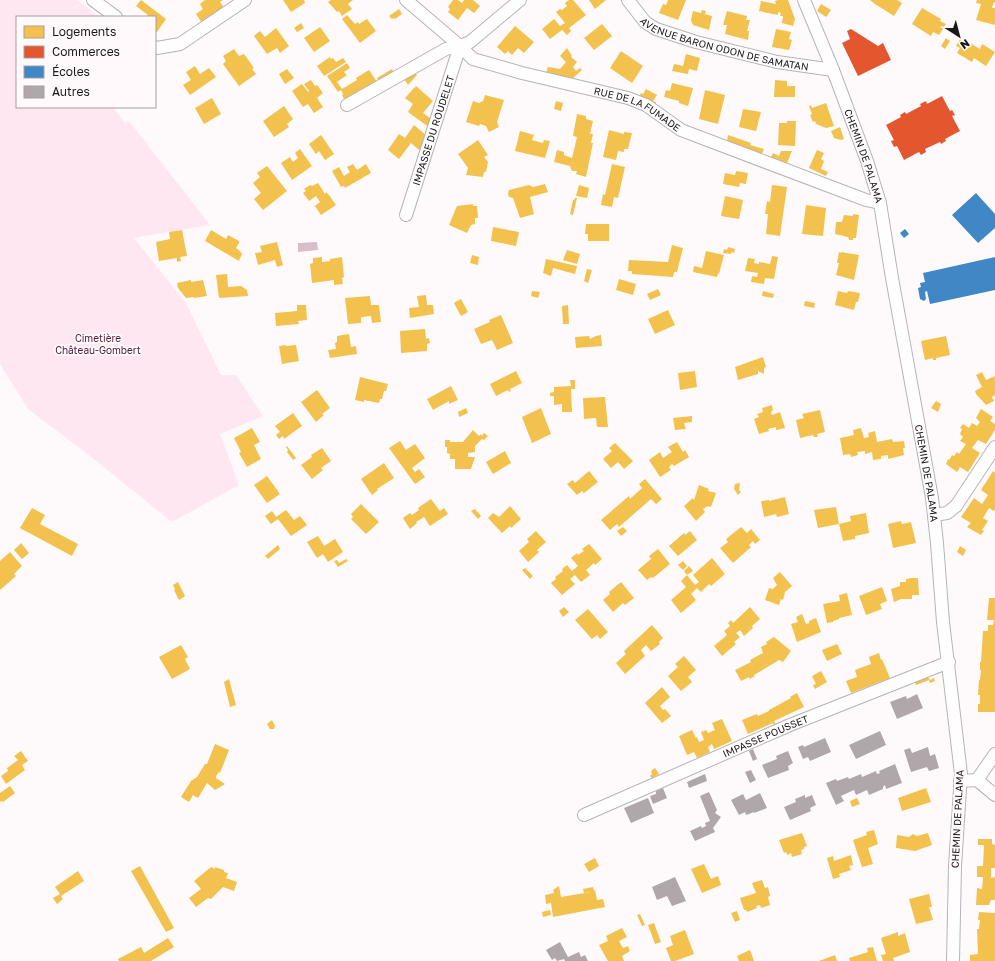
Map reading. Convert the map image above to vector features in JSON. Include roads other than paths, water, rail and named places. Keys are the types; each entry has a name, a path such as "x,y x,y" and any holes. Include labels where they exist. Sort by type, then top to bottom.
{"street":[{"path":"93,0 115,16"},
{"path":"156,47 180,44 246,0"},
{"name":"RUE DE LA FUMADE","path":"406,0 473,59 522,73 628,98 646,105 681,130 866,200 880,203"},
{"path":"347,105 446,49 470,42 520,0"},
{"name":"AVENUE BARON ODON DE SAMATAN","path":"628,0 644,22 656,29 696,42 777,62 833,70"},
{"name":"CHEMIN DE PALAMA","path":"804,0 833,70 867,161 880,203 893,285 928,475 934,515 943,622 961,774 955,866 953,961"},
{"name":"IMPASSE DU ROUDELET","path":"406,215 460,46"},
{"path":"934,515 947,513 956,506 995,447"},
{"name":"IMPASSE POUSSET","path":"584,815 790,725 948,662"},
{"path":"977,780 995,754"},
{"path":"960,781 977,780 995,794"}],"park label":[{"name":"Cimetière Château-Gombert","path":"98,344"}]}
